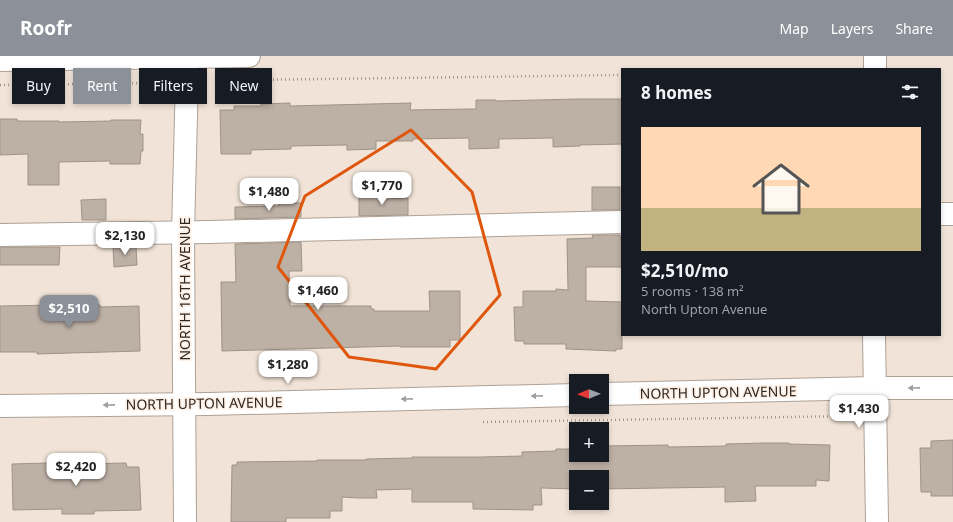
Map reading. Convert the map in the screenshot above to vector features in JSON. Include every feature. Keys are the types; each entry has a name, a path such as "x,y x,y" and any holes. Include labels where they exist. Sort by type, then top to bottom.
{"street":[{"path":"0,60 249,56"},
{"path":"875,56 875,68"},
{"name":"NORTH 16TH AVENUE","path":"186,522 183,233 187,57"},
{"path":"941,214 953,214"},
{"path":"0,235 183,233 621,222"},
{"path":"874,336 877,522"},
{"name":"NORTH UPTON AVENUE","path":"609,394 875,388 953,388"},
{"name":"NORTH UPTON AVENUE","path":"0,406 184,404 569,395"}],"path":[{"path":"272,80 621,74"},
{"path":"0,85 139,83"},
{"path":"477,422 852,416 856,411"}],"highlighted area":[{"path":"411,130 472,192 500,295 436,369 349,357 278,267 305,196"}],"building":[{"path":"621,99 621,144 553,147 553,138 499,139 499,148 469,149 469,138 413,139 413,141 376,141 376,149 347,150 347,145 291,146 291,149 251,150 251,154 221,154 220,110 234,110 234,106 261,106 261,104 290,103 290,106 411,103 410,110 476,109 476,100"},
{"path":"0,119 59,122 141,120 140,134 143,134 143,151 141,151 140,164 110,164 110,161 59,162 59,185 28,185 28,154 0,155"},
{"path":"592,187 620,187 620,210 592,210"},
{"path":"383,193 383,199 408,198 408,215 359,216 359,194"},
{"path":"106,199 106,220 82,220 81,200"},
{"path":"279,203 301,203 301,217 235,219 235,207 279,206"},
{"path":"592,235 620,235 621,267 586,267 586,301 621,302 622,349 616,349 616,351 566,349 566,344 524,344 524,341 515,341 514,307 523,307 523,291 556,291 556,289 568,290 567,239 593,238"},
{"path":"301,242 302,271 289,271 290,306 371,306 371,309 374,309 374,311 430,311 429,291 460,291 460,340 450,340 450,347 400,346 222,351 221,282 236,282 235,244"},
{"path":"113,246 136,246 137,265 114,267"},
{"path":"0,247 60,247 59,265 0,265"},
{"path":"100,305 100,307 139,306 140,351 37,354 37,352 0,352 0,306"},
{"path":"953,440 953,496 931,496 931,492 921,492 920,448 931,448 931,441"},
{"path":"789,443 830,445 829,481 816,480 816,486 755,486 756,501 725,502 725,487 609,489 609,470 569,470 569,489 541,488 542,505 533,505 533,510 473,509 473,502 412,502 412,489 376,490 377,498 342,497 342,511 330,511 330,518 286,518 286,522 231,522 232,465 237,465 237,462 366,460 412,457 522,456 522,452 569,449 569,462 609,462 609,446 668,445 668,447 726,446 726,444"},
{"path":"83,462 83,464 126,463 127,467 139,467 141,510 94,511 94,514 62,514 62,509 13,510 12,464"}]}
